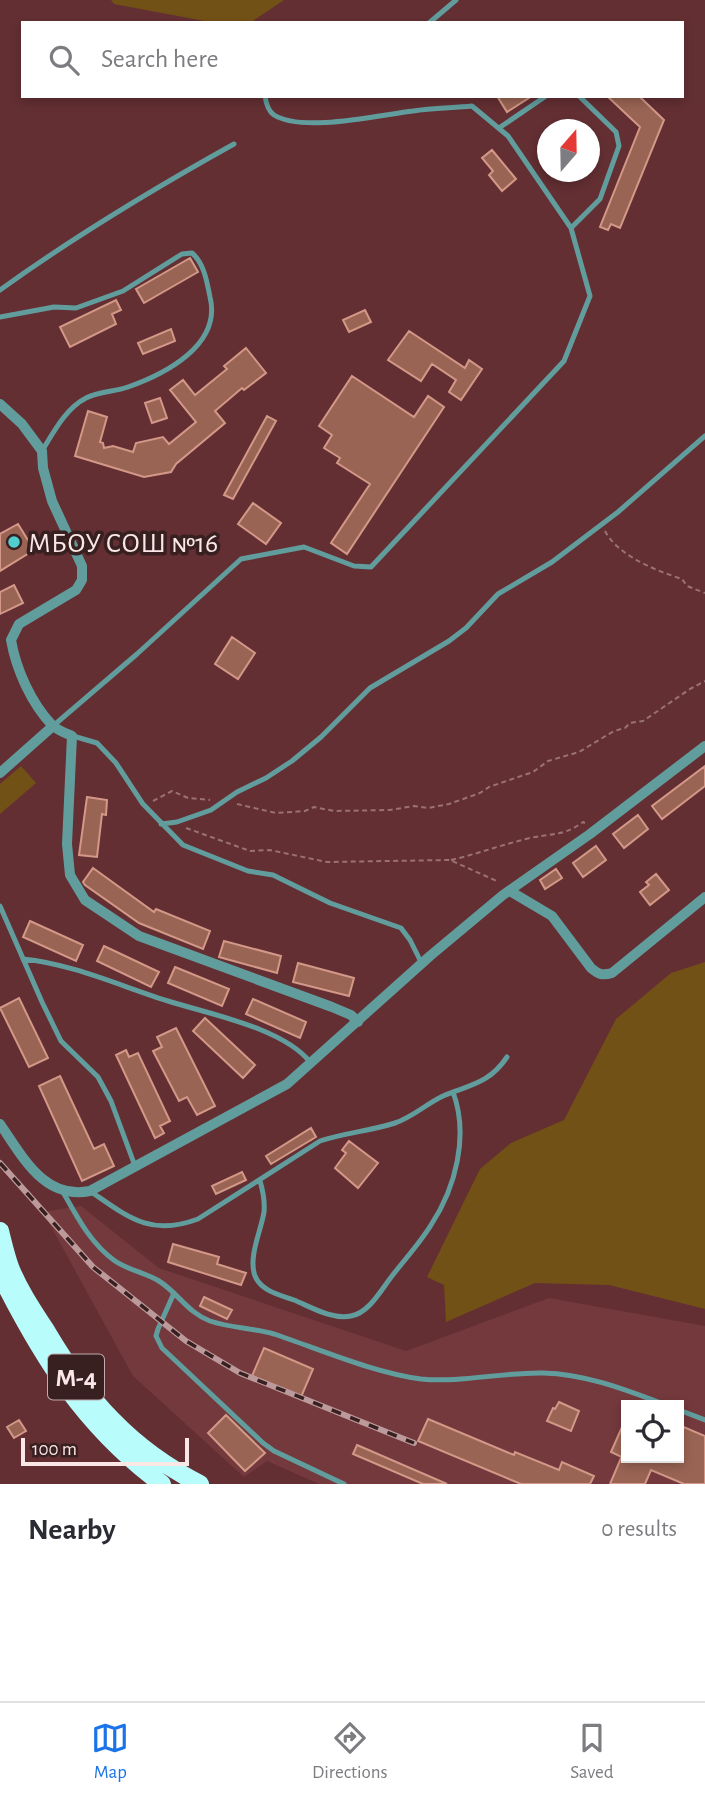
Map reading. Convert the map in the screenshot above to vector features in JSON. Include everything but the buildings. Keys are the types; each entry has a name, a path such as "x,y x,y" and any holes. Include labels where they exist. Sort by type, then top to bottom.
{"highway":[{"name":"М-4","path":"0,1231 10,1268 66,1365 104,1414 142,1448 176,1472 200,1484"},
{"name":"М-4","path":"0,1274 52,1368 92,1421 130,1461 162,1484"}],"street":[{"path":"0,404 22,424 42,451 43,468 52,501 82,566 82,580 76,590 19,624 5,641 30,693 53,726 72,736 67,844 70,875 85,900 139,936 332,1007 351,1015 358,1022"},
{"path":"0,773 53,726"},
{"path":"0,1124 37,1174 50,1185 63,1192 77,1194 90,1191 287,1084 510,890 598,828 705,746"},
{"path":"510,890 552,916 591,968 605,975 612,973 705,897"},
{"path":"176,1472 213,1484"}],"lane":[{"path":"431,21 456,0"},
{"path":"53,726 241,559 304,547 354,566 371,567 564,361 590,296 571,228 508,136 472,106 340,122 301,122 273,115 265,98"},
{"path":"499,128 543,98"},
{"path":"571,228 600,199 620,146 616,132 581,98"},
{"path":"0,290 54,251 140,197 234,145"},
{"path":"0,317 54,307 76,309 123,291 182,254 192,253 199,259 213,308 209,326 188,355 169,369 126,388 86,398 67,414 42,451"},
{"path":"161,824 177,822 220,805 292,761 321,737 370,688 449,641 466,628 498,594 552,562 603,523 705,436"},
{"path":"72,736 97,743 116,763 142,802 183,845 248,871 272,875 330,903 401,928 422,964"},
{"path":"0,906 61,1041 98,1077 111,1101 135,1166"},
{"path":"23,959 50,962 222,1016 287,1042 302,1051 312,1064"},
{"path":"90,1191 127,1217 151,1226 178,1227 198,1219 320,1141 342,1133 394,1124 453,1092 472,1087 499,1069 507,1057"},
{"path":"260,1181 264,1193 264,1212 253,1263 255,1276 265,1289 334,1315 352,1316 369,1306 432,1224 444,1200 455,1171 460,1143 460,1121 453,1092"},
{"path":"63,1192 83,1228 115,1261 159,1282 174,1293 186,1308 208,1320 230,1327 264,1331 399,1376 425,1379 544,1373 583,1378 651,1400"},
{"path":"174,1293 156,1336 162,1348 263,1443 274,1451 344,1484"},
{"path":"684,1412 705,1420"}],"path":[{"path":"603,523 610,540 635,560 682,579 687,586 705,593"},
{"path":"226,800 276,813 305,811 314,807 334,811 390,810 449,804 533,772 548,761 579,752 630,723 643,721 705,681"},
{"path":"142,802 151,802 172,791 188,798 203,799 220,805"},
{"path":"177,822 185,828 250,851 270,850 327,862 450,860 491,851 523,839 573,831 583,822 592,823 598,828"},
{"path":"450,860 493,879 510,890"}],"shaded area":[{"path":"111,0 284,0 253,21 204,21 114,4"},
{"path":"21,766 36,783 0,814 0,784"},
{"path":"705,962 705,1309 609,1285 535,1283 446,1322 444,1285 427,1277 480,1169 511,1143 564,1120 616,1019 671,973"},
{"path":"81,1206 159,1268 406,1351 549,1298 705,1326 705,1484 319,1484 267,1461 244,1477 133,1376 43,1212"}],"railway":[{"path":"0,1163 93,1267 186,1341 240,1373 414,1443"}],"place":[{"name":"МБОУ СОШ №16","path":"14,542"}]}
